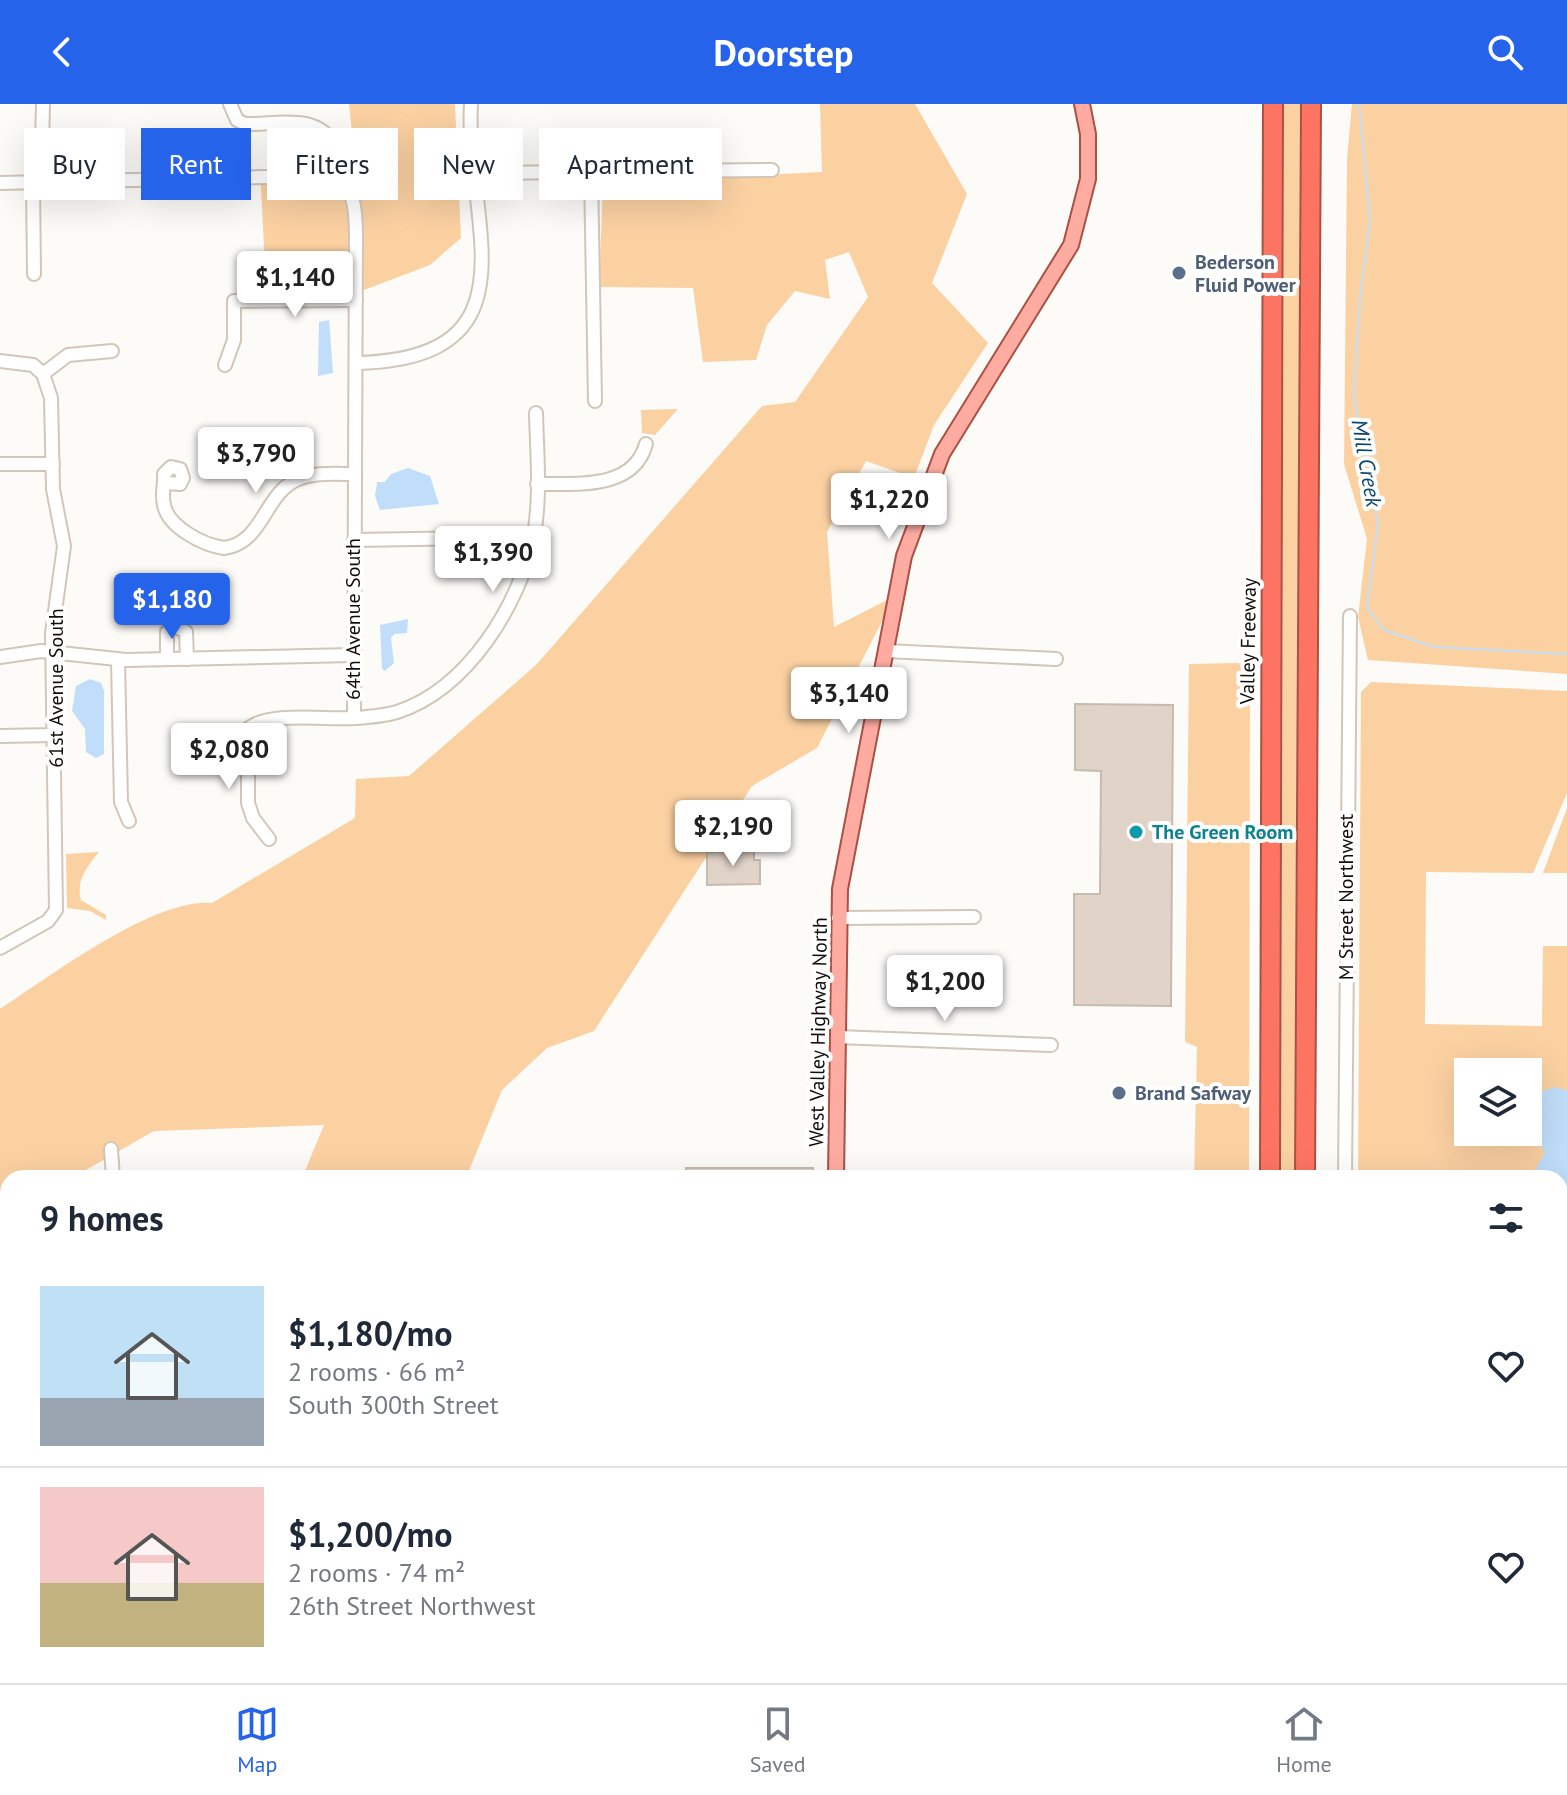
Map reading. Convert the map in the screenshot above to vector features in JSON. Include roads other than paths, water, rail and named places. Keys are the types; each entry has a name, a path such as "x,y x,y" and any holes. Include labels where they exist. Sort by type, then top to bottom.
{"highway":[{"name":"Valley Freeway","path":"1270,1170 1273,104"},
{"path":"1305,1170 1311,104"}],"main road":[{"name":"West Valley Highway North","path":"836,1170 838,918 848,835 904,556 942,454 1054,278 1075,236 1085,201 1089,168 1082,104"}],"street":[{"path":"41,128 43,104"},
{"path":"230,104 237,120 245,124 306,122 317,128"},
{"path":"471,104 471,128"},
{"path":"722,171 772,170"},
{"path":"125,181 267,178"},
{"path":"0,183 24,182"},
{"path":"34,274 36,200"},
{"name":"64th Avenue South","path":"351,200 355,210 356,300 354,718"},
{"path":"356,363 393,361 428,350 459,330 480,288 483,239 476,200"},
{"path":"591,200 595,401"},
{"path":"225,365 234,340 234,301 356,300"},
{"path":"0,361 33,365 43,374 68,355 112,351"},
{"name":"61st Avenue South","path":"0,948 48,921 56,910 52,652 54,610 64,554 54,497 51,398 43,374"},
{"path":"269,839 253,818 248,803 248,729 262,720 354,718 397,712 448,681 475,657 521,580 530,547 537,484 536,413"},
{"path":"537,484 611,481 638,462 646,444"},
{"path":"0,464 53,464"},
{"path":"167,483 163,503 171,518 200,540 224,548 248,537 278,495 293,482 310,476 354,474"},
{"path":"354,540 476,538 530,547"},
{"name":"M Street Northwest","path":"1345,1170 1350,616"},
{"path":"167,659 167,632 175,626 186,632 187,659"},
{"path":"886,651 1056,659"},
{"path":"0,657 52,652 118,660 352,655"},
{"path":"118,660 121,802 129,821"},
{"path":"0,736 55,735"},
{"path":"838,918 974,917"},
{"path":"837,1037 1051,1045"},
{"path":"111,1149 112,1170"}],"water":[{"path":"329,320 333,373 318,376 319,322"},
{"path":"408,468 430,476 439,504 380,510 375,496 377,482 385,482 391,474"},
{"path":"408,619 407,633 394,634 391,638 394,663 385,671 382,669 380,625"},
{"path":"90,679 101,683 104,691 104,754 96,758 86,752 85,729 72,711 76,686"},
{"path":"1554,1087 1567,1090 1567,1170 1535,1170 1545,1152 1541,1146 1542,1092"}],"waterway":[{"name":"Mill Creek","path":"1359,104 1370,220 1360,298 1354,394 1362,452 1378,523 1367,608 1384,630 1434,647 1567,654"}],"place":[{"name":"Bederson Fluid Power","path":"1179,273"},
{"name":"The Green Room","path":"1136,832"},
{"name":"Brand Safway","path":"1119,1093"}]}
